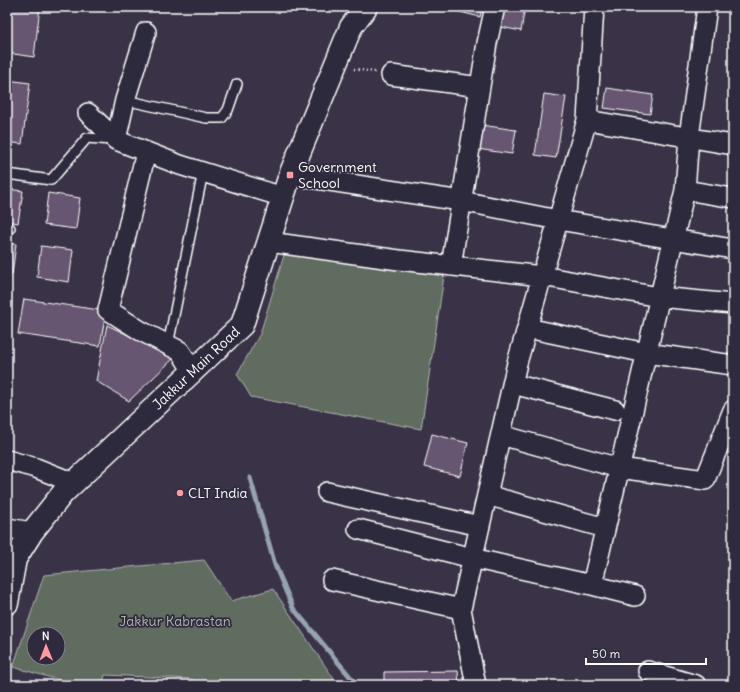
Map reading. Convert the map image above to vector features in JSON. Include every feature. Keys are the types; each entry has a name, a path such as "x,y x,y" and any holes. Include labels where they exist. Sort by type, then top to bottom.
{"street":[{"name":"Jakkur Main Road","path":"7,603 15,559 32,532 63,493 242,325 290,174 351,27 366,7"},
{"path":"451,266 487,43 495,7"},
{"path":"476,685 460,609 527,328 587,120 594,7"},
{"path":"592,585 685,190 689,137 707,7"},
{"path":"116,140 125,100 146,32"},
{"path":"391,74 480,87"},
{"path":"88,113 116,140 180,165 283,197"},
{"path":"587,120 733,145"},
{"path":"146,152 108,310 141,331 180,351 193,371"},
{"path":"290,174 461,201 558,220 733,249"},
{"path":"685,190 733,198"},
{"path":"269,242 451,266 542,276 659,297 733,304"},
{"path":"527,328 646,353 733,365"},
{"path":"513,384 615,410"},
{"path":"501,435 619,468 705,480 733,410"},
{"path":"7,460 36,468 74,483"},
{"path":"327,492 480,526"},
{"path":"487,495 605,528"},
{"path":"7,528 32,532"},
{"path":"358,529 472,558 635,596"},
{"path":"332,580 460,609"},
{"path":"648,671 696,685"}],"lane":[{"path":"125,100 206,118 222,118 228,110 237,84"},
{"path":"7,174 51,180 87,138 116,140"},
{"path":"168,345 203,172"}],"path":[{"path":"334,67 391,74"}],"green space":[{"path":"285,252 444,276 421,429 251,397 237,374 260,334"},
{"name":"Jakkur Kabrastan","path":"204,560 231,601 273,589 338,685 192,685 192,679 105,675 102,685 77,685 13,667 26,628 26,666 66,666 66,626 27,626 44,575"}],"building":[{"path":"8,7 40,7 34,57 7,53"},
{"path":"440,7 482,7 480,17"},
{"path":"500,7 525,7 521,31 496,26"},
{"path":"7,80 30,83 22,144 7,142"},
{"path":"607,88 653,95 650,114 604,108"},
{"path":"544,94 566,97 556,158 535,155"},
{"path":"481,125 516,130 512,154 477,149"},
{"path":"7,189 23,191 18,223 7,221"},
{"path":"48,193 80,198 76,229 44,225"},
{"path":"7,243 16,244 12,275 7,275"},
{"path":"41,246 73,250 69,282 37,277"},
{"path":"24,299 106,311 100,346 18,334"},
{"path":"107,325 175,357 129,401 96,381"},
{"path":"432,434 468,443 460,476 424,467"},
{"path":"458,671 459,685 384,685 384,672"}],"waterway":[{"path":"250,478 275,565 293,608 357,685"}],"place":[{"name":"Government School","path":"290,175"},
{"name":"CLT India","path":"180,493"}]}
